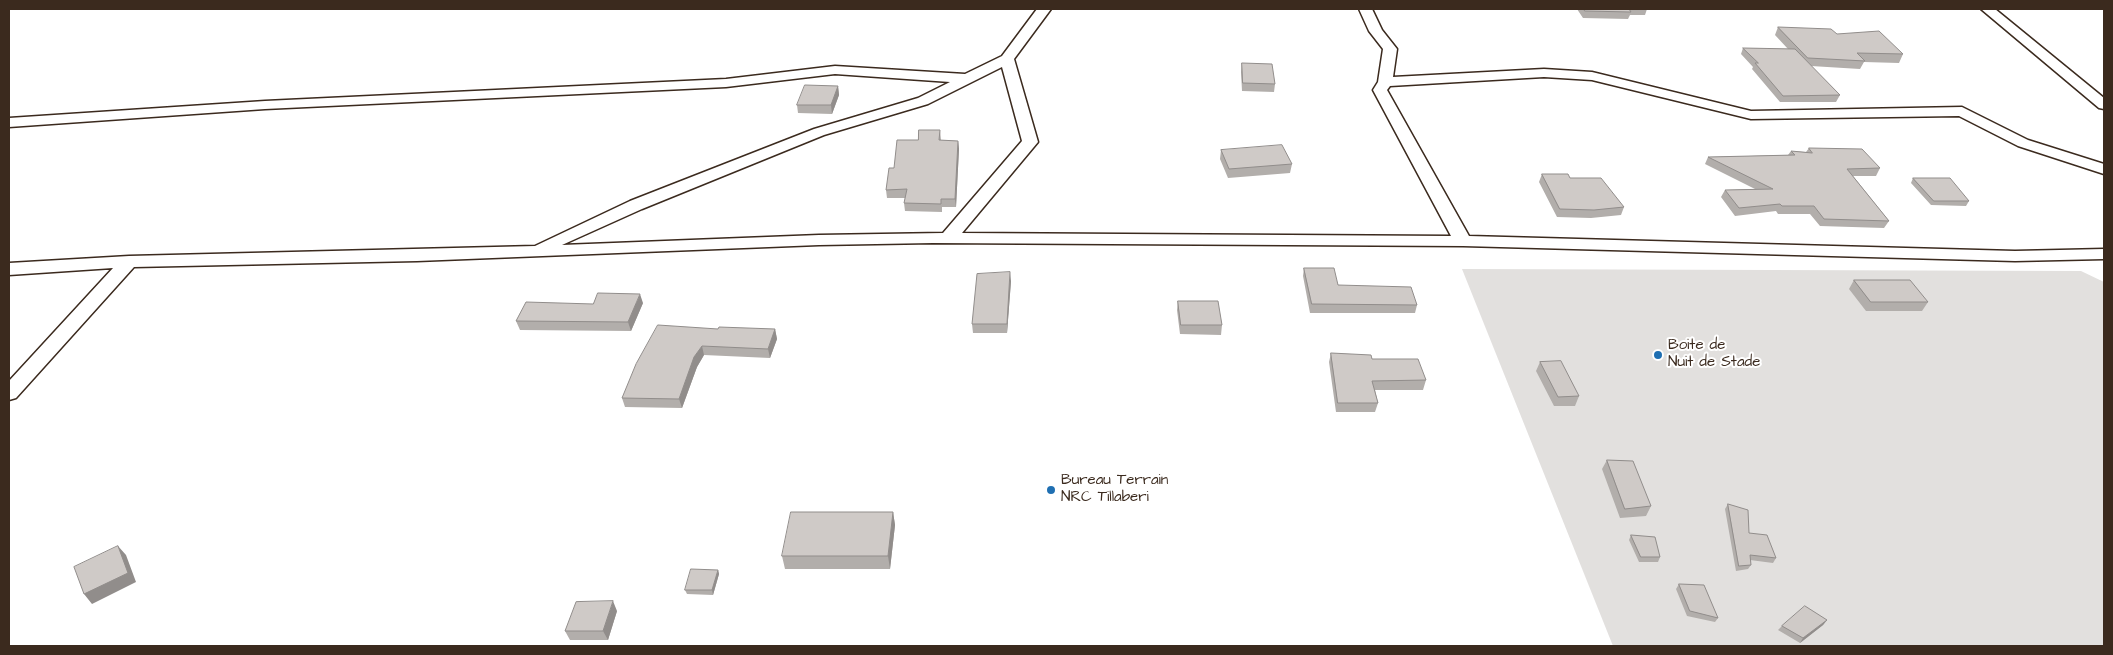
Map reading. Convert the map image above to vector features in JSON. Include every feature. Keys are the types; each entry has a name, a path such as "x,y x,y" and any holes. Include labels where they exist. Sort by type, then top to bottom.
{"street":[{"path":"533,251 654,198 819,132 923,101 1007,59 1044,9"},
{"path":"1366,9 1376,31 1390,49 1385,82 1380,90 1463,241"},
{"path":"1987,9 2104,105"},
{"path":"948,238 1030,142 1007,59"},
{"path":"9,122 265,105 726,83 836,70 968,79"},
{"path":"1385,82 1544,73 1592,76 1751,115 1962,111 2023,142 2104,169"},
{"path":"9,269 129,262 533,251 819,240 948,238 1463,241 2015,256 2104,254"},
{"path":"9,393 129,262"}],"shaded area":[{"path":"1462,269 2081,271 2104,282 2104,646 1613,646"}],"building":[{"path":"1584,9 1629,9 1631,12 1585,11"},
{"path":"1778,27 1831,29 1837,34 1879,31 1903,54 1857,53 1865,61 1808,58"},
{"path":"1743,48 1795,49 1840,95 1783,96 1755,63 1758,63"},
{"path":"1242,63 1272,64 1275,84 1243,83"},
{"path":"805,85 838,86 831,105 797,105"},
{"path":"919,130 940,130 939,140 958,141 955,199 941,199 941,204 904,203 907,189 886,190 889,168 894,168 897,140 918,140"},
{"path":"1282,145 1292,164 1229,169 1221,150"},
{"path":"1809,148 1862,149 1880,168 1847,169 1889,221 1824,219 1814,206 1782,206 1780,204 1739,208 1725,190 1773,189 1708,157 1795,155 1791,151 1812,153"},
{"path":"1542,174 1568,174 1570,178 1601,178 1624,207 1594,210 1560,209"},
{"path":"1913,178 1950,178 1969,201 1934,201"},
{"path":"1304,268 1334,268 1338,285 1411,287 1417,305 1312,304"},
{"path":"1010,272 1007,324 972,324 977,274"},
{"path":"1854,280 1910,280 1928,302 1871,302"},
{"path":"598,293 640,294 628,322 516,321 526,302 593,304"},
{"path":"1178,301 1218,301 1222,325 1181,325"},
{"path":"658,325 718,329 719,327 775,329 768,349 702,346 694,357 679,399 622,398 636,364"},
{"path":"1331,353 1371,355 1372,359 1418,359 1426,380 1372,381 1378,403 1338,403"},
{"path":"1561,361 1579,396 1558,397 1540,362"},
{"path":"1607,460 1633,461 1651,506 1625,509"},
{"path":"1728,504 1748,510 1749,533 1767,535 1776,558 1750,555 1751,565 1739,566"},
{"path":"791,512 893,512 888,556 782,556"},
{"path":"1631,535 1655,537 1660,557 1641,557"},
{"path":"118,546 128,573 84,594 74,567"},
{"path":"691,569 718,570 712,590 685,590"},
{"path":"1679,584 1704,585 1718,618 1690,611"},
{"path":"613,601 603,631 565,631 576,602"},
{"path":"1805,606 1827,620 1803,638 1782,626"}],"place":[{"name":"Boite de Nuit de Stade","path":"1658,355"},
{"name":"Bureau Terrain NRC Tillaberi","path":"1051,490"}]}
